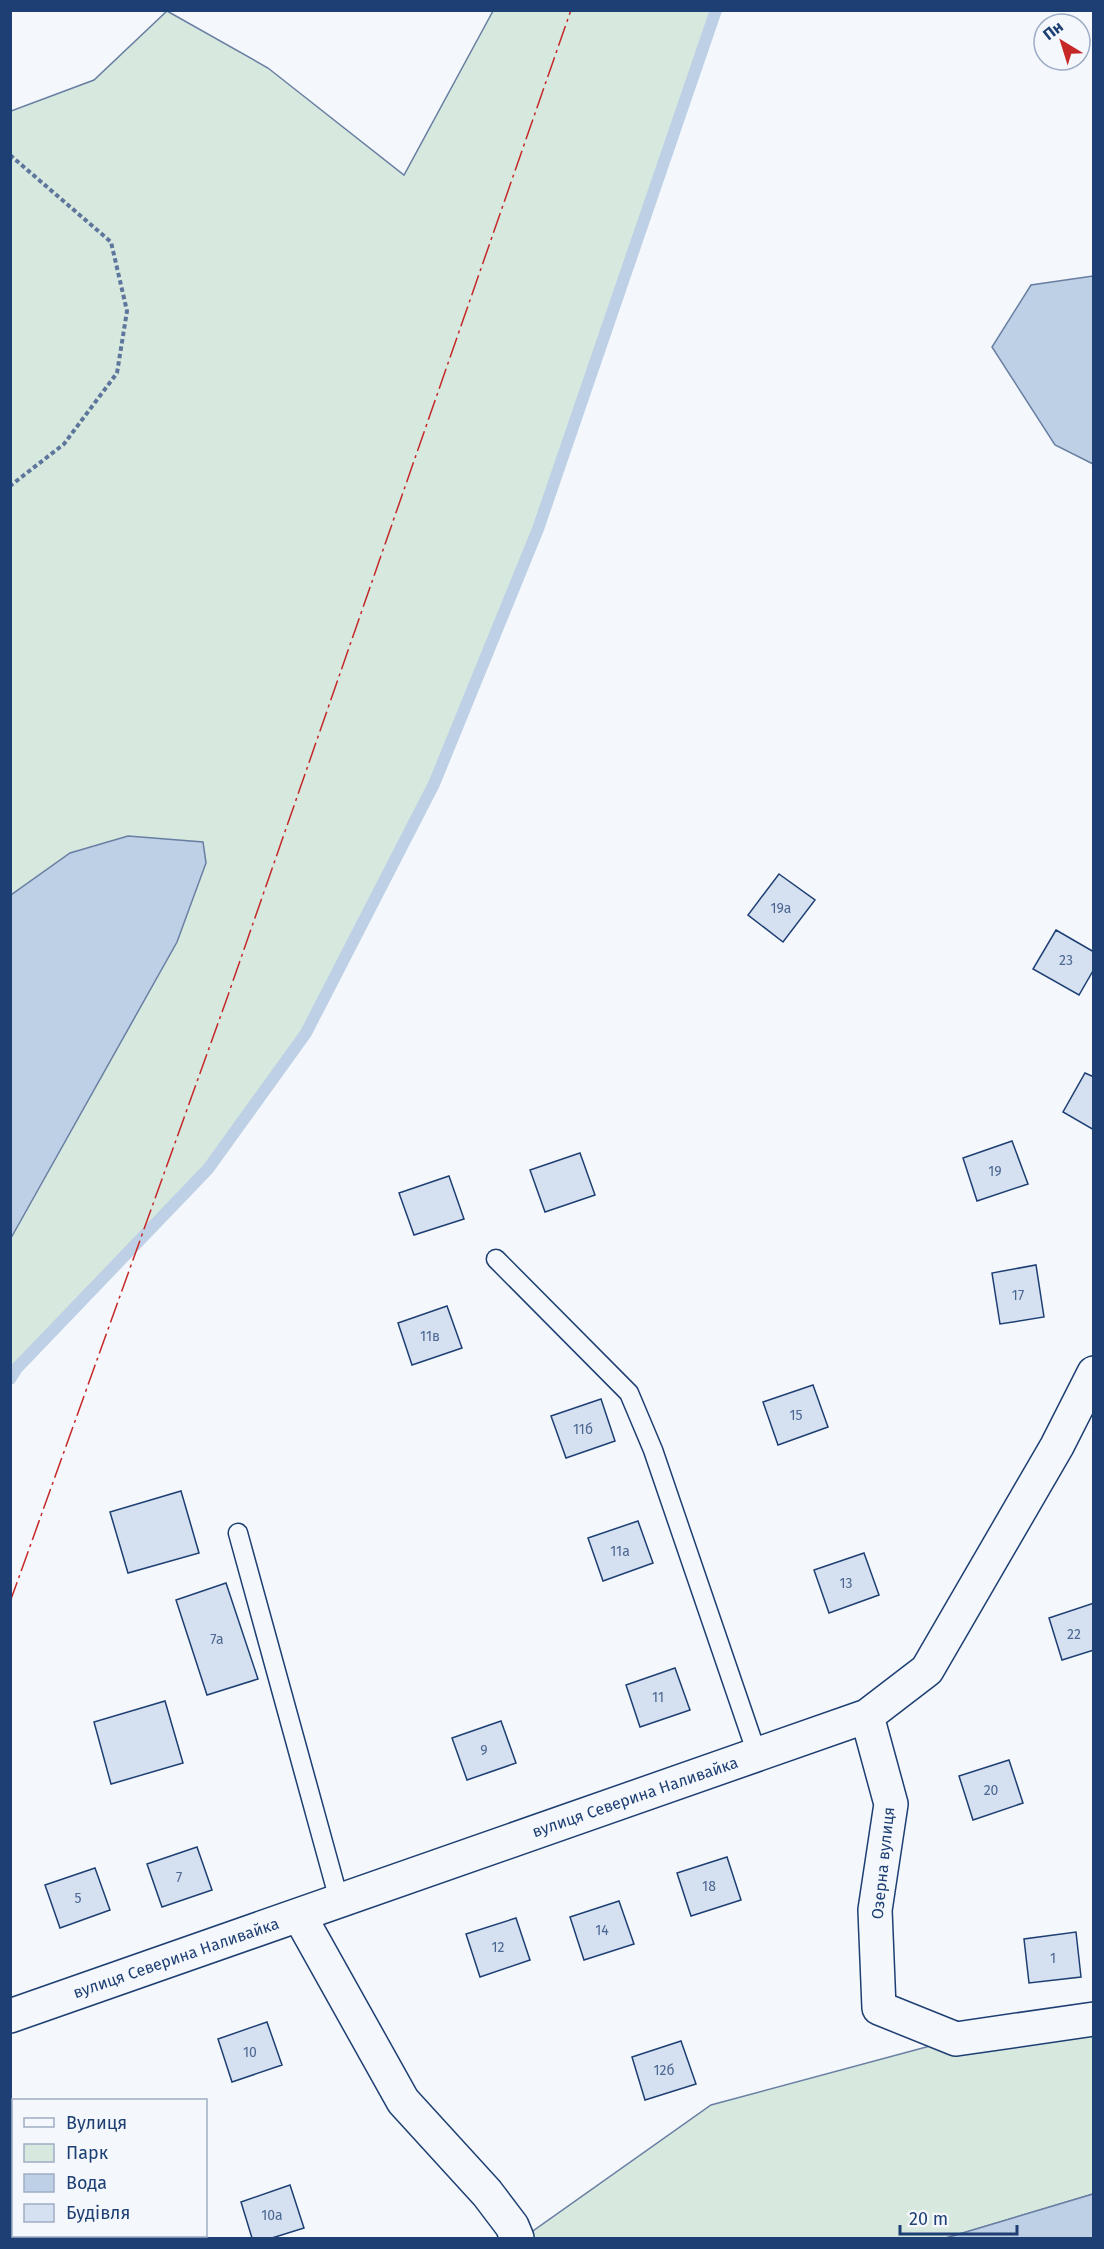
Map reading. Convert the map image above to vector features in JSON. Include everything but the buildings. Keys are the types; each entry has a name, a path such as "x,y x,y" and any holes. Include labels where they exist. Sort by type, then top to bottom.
{"street":[{"name":"вулиця Северина Наливайка","path":"10,2016 867,1716 927,1670 1057,1446 1094,1373"},
{"name":"Озерна вулиця","path":"867,1716 891,1804 875,1910 879,2008 956,2039 1094,2019"},
{"path":"299,1915 403,2102 487,2193 512,2226 518,2238"}],"lane":[{"path":"496,1259 629,1393 653,1450 757,1754"},
{"path":"238,1533 339,1900"}],"path":[{"path":"10,155 111,242 127,311 117,373 64,444 10,486"}],"green space":[{"path":"167,11 268,68 404,175 493,11 716,11 538,529 434,784 306,1033 208,1169 17,1368 11,1379 11,111 94,80"},
{"path":"1093,2019 1093,2194 946,2238 533,2238 533,2231 711,2105 956,2039"}],"water":[{"path":"1094,276 1093,464 1055,445 992,347 1031,285"},
{"path":"128,836 203,842 206,863 177,942 11,1238 11,895 70,853"},
{"path":"1093,2194 1093,2238 946,2238"}],"waterway":[{"path":"10,1379 17,1368 208,1169 306,1033 434,784 538,529 716,10"}],"power":[{"path":"10,1602 226,1001 571,10"}]}
